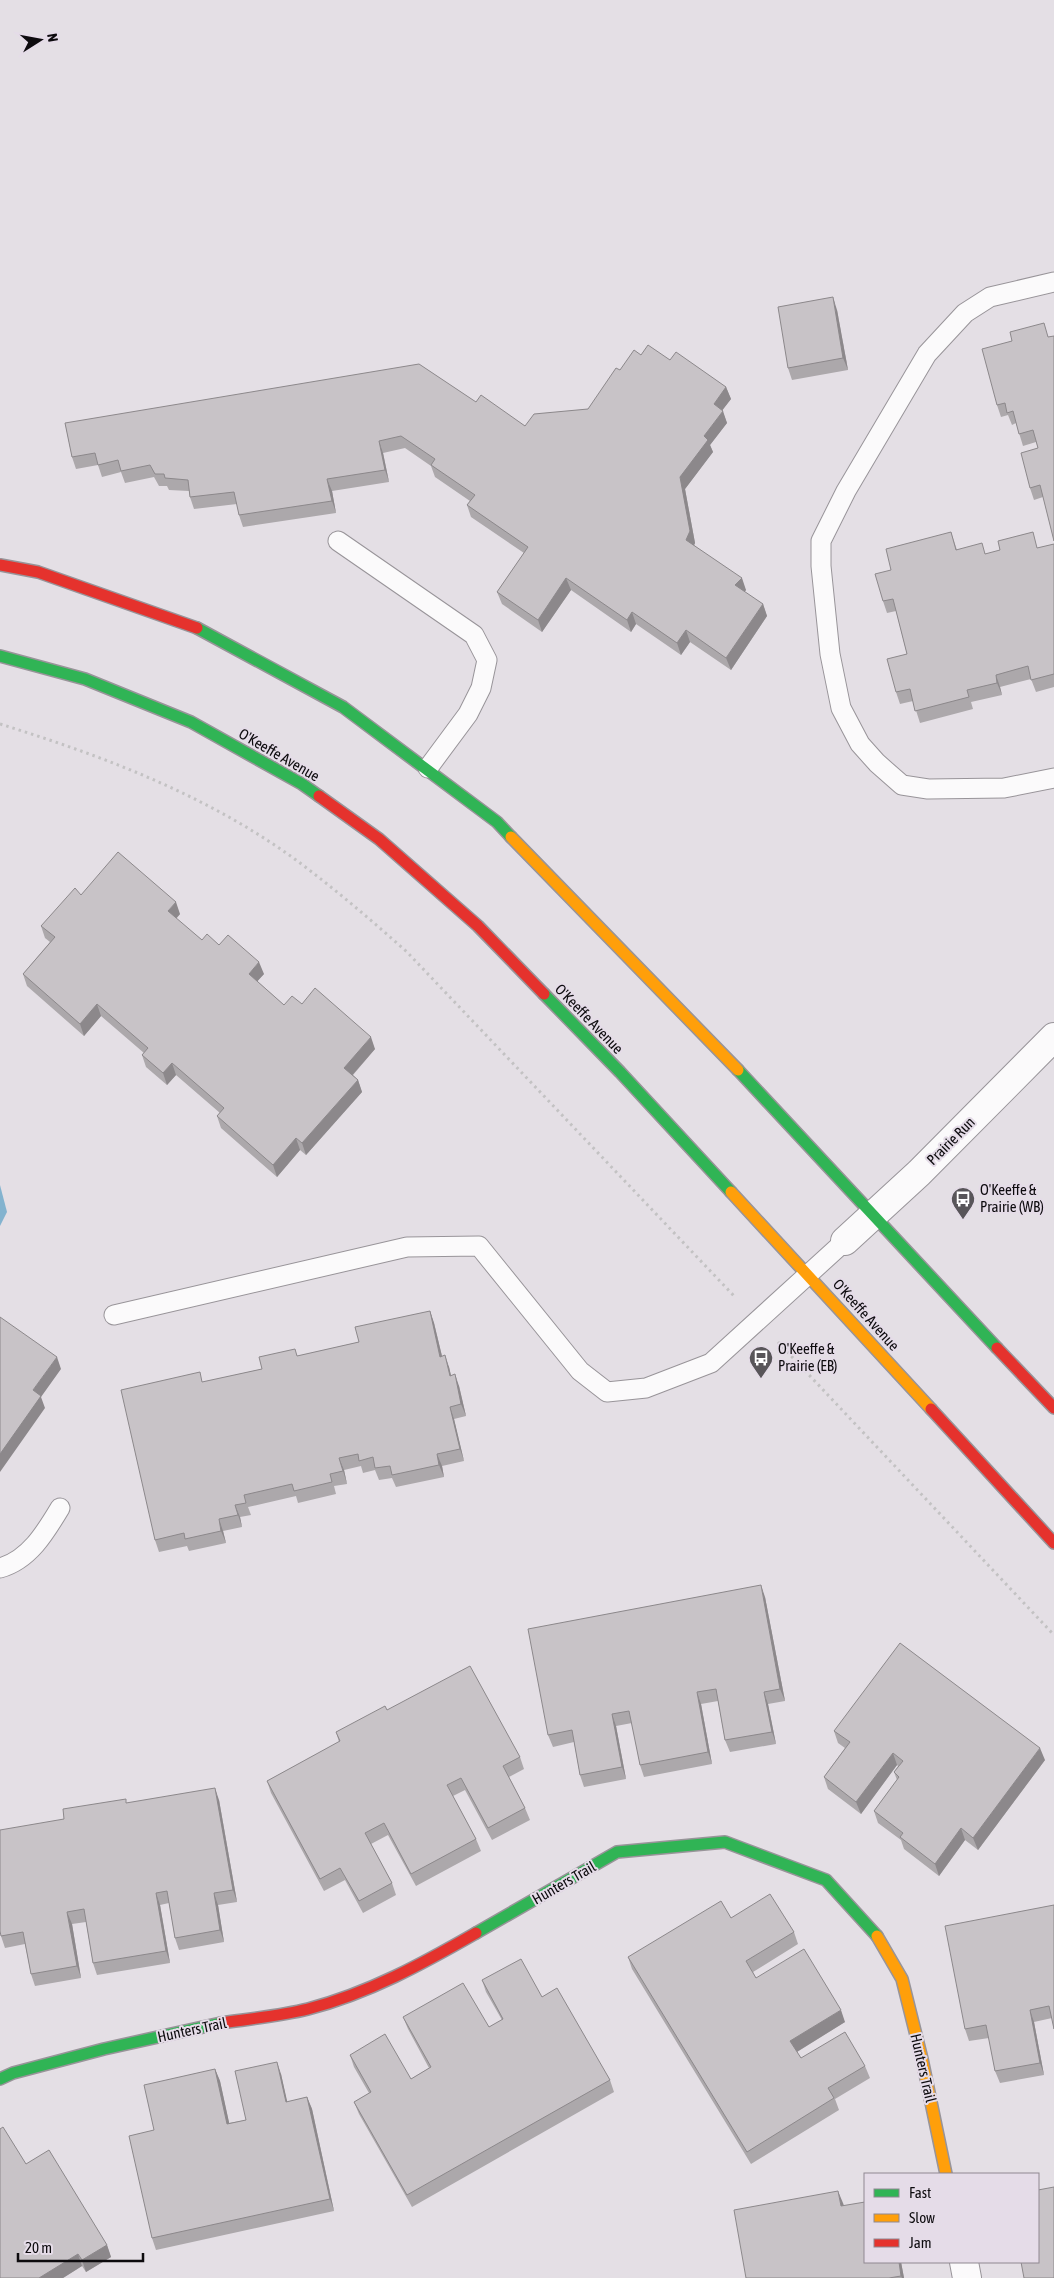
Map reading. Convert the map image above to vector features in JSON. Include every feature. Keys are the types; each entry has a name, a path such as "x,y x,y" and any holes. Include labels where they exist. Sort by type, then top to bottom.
{"street":[{"path":"0,566 38,572 205,631 343,706 428,768 497,822 666,994 1054,1408"},
{"name":"O'Keeffe Avenue","path":"0,656 85,679 192,722 302,784 379,839 478,926 620,1072 701,1161 808,1273 1054,1543"},
{"name":"Prairie Run","path":"844,1242 919,1173 1054,1037"},
{"name":"Hunters Trail","path":"0,2079 12,2073 104,2049 211,2025 307,2009 355,1994 412,1970 617,1852 656,1846 725,1842 826,1880 875,1932 902,1979 922,2059 946,2173"},
{"path":"964,2263 967,2278"}],"lane":[{"path":"1054,282 990,297 965,313 927,354 846,491 821,541 821,566 830,654 841,708 860,744 877,763 902,785 928,789 1004,788 1054,778"},
{"path":"338,541 474,635 487,660 481,688 468,714 428,768"},
{"path":"114,1315 407,1247 479,1246 580,1371 607,1392 646,1388 711,1363 844,1242"},
{"path":"0,1568 12,1565 40,1542 60,1508"}],"path":[{"path":"0,724 117,763 184,794 294,859 349,901 407,952 758,1320 1054,1635"}],"water":[{"path":"0,1185 7,1212 0,1226"}],"building":[{"path":"833,297 843,358 788,368 778,307"},
{"path":"1044,323 1048,337 1054,336 1054,541 1040,485 1030,488 1021,453 1038,448 1033,430 1019,434 1013,411 1007,413 1005,403 997,405 982,349 1012,341 1010,332"},
{"path":"648,345 670,360 676,352 726,387 714,404 723,411 704,436 708,440 680,477 690,531 686,540 742,578 735,585 763,604 726,658 686,630 677,643 632,612 627,620 566,578 538,620 497,592 528,547 467,505 475,495 431,465 435,459 401,436 379,441 385,470 327,479 332,501 239,515 234,492 190,497 188,480 165,478 164,474 155,474 150,465 121,471 118,460 98,465 95,453 72,457 65,423 419,364 476,402 481,395 525,426 534,414 588,409 616,368 620,370 634,350 641,355"},
{"path":"951,532 956,550 982,543 985,554 1000,550 998,541 1033,532 1037,548 1054,544 1054,674 1031,680 1028,666 996,675 997,683 967,690 969,697 915,711 910,689 896,692 887,659 907,654 893,599 883,601 875,574 891,570 886,549"},
{"path":"118,852 176,902 168,911 202,940 207,934 219,945 228,935 259,962 249,974 284,1005 292,996 302,1004 315,988 371,1037 344,1068 358,1080 302,1143 296,1138 273,1165 217,1116 224,1108 172,1063 163,1073 142,1055 148,1048 97,1004 80,1024 23,974 55,937 41,926 75,888 81,895"},
{"path":"430,1311 440,1357 445,1355 450,1376 455,1374 461,1404 450,1407 460,1449 437,1454 439,1465 392,1475 390,1466 375,1468 373,1457 359,1461 358,1454 339,1458 343,1471 330,1474 332,1482 294,1491 292,1484 244,1495 246,1503 235,1505 238,1515 219,1519 221,1531 185,1539 184,1533 155,1540 121,1390 200,1372 202,1382 262,1369 259,1357 295,1349 297,1356 359,1342 355,1327"},
{"path":"0,1317 57,1357 33,1390 41,1396 0,1454"},
{"path":"761,1585 780,1689 764,1692 772,1732 725,1740 716,1689 697,1692 708,1752 640,1765 629,1711 612,1714 622,1767 580,1775 572,1730 548,1735 528,1629"},
{"path":"900,1643 1040,1748 973,1838 961,1828 935,1864 900,1837 903,1833 874,1811 899,1777 894,1772 903,1761 893,1753 856,1802 824,1777 850,1742 834,1731"},
{"path":"470,1666 520,1757 503,1766 525,1808 488,1828 461,1778 447,1785 476,1839 411,1874 384,1823 365,1833 392,1883 359,1901 340,1868 320,1879 267,1781 340,1741 336,1732 385,1706 387,1710"},
{"path":"215,1788 233,1890 214,1893 220,1930 175,1938 167,1891 156,1893 166,1951 93,1963 84,1909 67,1912 77,1966 31,1974 23,1932 1,1936 0,1830 64,1819 63,1809 126,1799 126,1803"},
{"path":"770,1894 794,1932 746,1961 756,1978 804,1949 841,2010 790,2041 801,2058 845,2032 865,2066 828,2088 834,2098 747,2152 628,1957 721,1901 731,1918"},
{"path":"1054,1905 1054,2029 1049,2006 1030,2010 1040,2063 995,2071 986,2025 965,2029 945,1926"},
{"path":"521,1959 542,1997 557,1988 610,2080 407,2195 354,2102 371,2092 350,2055 385,2034 411,2079 431,2067 403,2017 463,1983 489,2027 503,2019 482,1980"},
{"path":"277,2062 286,2102 307,2097 330,2199 152,2238 129,2136 154,2130 144,2085 215,2069 227,2124 246,2120 235,2071"},
{"path":"3,2127 26,2164 49,2150 107,2245 82,2260 78,2254 39,2278 0,2278 0,2129"},
{"path":"1054,2187 1054,2278 1024,2278 1021,2263 1039,2263 1039,2190"},
{"path":"838,2191 841,2206 864,2202 864,2263 899,2263 901,2276 889,2278 746,2278 734,2210"}],"traffic: fast":[{"path":"197,628 343,707 497,822 511,837"},
{"path":"0,656 85,679 191,722 302,784 319,796"},
{"path":"544,994 620,1072 731,1192"},
{"path":"738,1070 997,1348"},
{"path":"476,1933 617,1852 725,1842 826,1880 877,1936"},
{"path":"0,2079 13,2073 104,2049 221,2023"}],"traffic: slow":[{"path":"511,837 738,1070"},
{"path":"731,1192 931,1409"},
{"path":"877,1936 902,1979 922,2059 946,2173"}],"traffic: jam":[{"path":"0,565 38,572 197,628"},
{"path":"319,796 379,839 478,926 544,994"},
{"path":"997,1348 1054,1408"},
{"path":"931,1409 1054,1543"},
{"path":"221,2023 308,2009 352,1995 395,1977 476,1933"}],"place":[{"name":"O'Keeffe & Prairie (WB)","path":"963,1220"},
{"name":"O'Keeffe & Prairie (EB)","path":"761,1379"}]}
